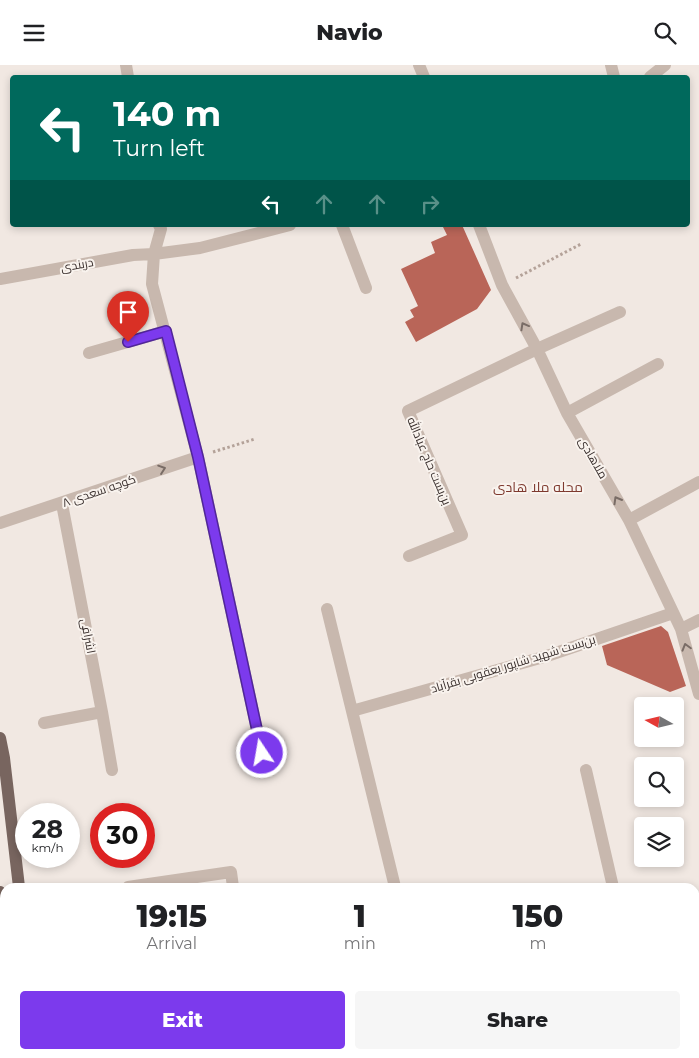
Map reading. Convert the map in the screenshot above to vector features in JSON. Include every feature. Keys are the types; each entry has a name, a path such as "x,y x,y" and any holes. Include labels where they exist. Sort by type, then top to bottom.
{"main road":[{"path":"0,738 19,883"}],"street":[{"path":"652,75 664,65"},
{"path":"160,227 154,254 152,283 198,457 262,753"},
{"name":"دربندی","path":"0,279 133,255 200,248 282,227"},
{"path":"343,227 366,288"},
{"name":"ملاهادی","path":"480,227 502,285 537,349 567,413 629,520 681,629 699,694"},
{"path":"537,349 620,312"},
{"path":"89,353 166,331"},
{"name":"بن‌بست حاج عبادالله","path":"409,556 462,535 408,411 537,349"},
{"path":"567,413 658,363"},
{"name":"کوچه سعدی ۸","path":"0,523 198,457"},
{"path":"629,520 699,483"},
{"name":"اشرافی","path":"62,503 112,770"},
{"path":"327,609 394,883"},
{"name":"بن‌بست شهید شاپور یعقوبی بقرآباد","path":"352,711 547,657 673,613"},
{"path":"681,629 699,620"},
{"path":"44,723 102,712"},
{"path":"586,770 612,883"},
{"path":"155,883 231,872 232,883"}],"path":[{"path":"502,285 581,243"},
{"path":"198,457 255,439"}],"building":[{"path":"443,227 463,227 491,290 477,309 416,342 405,322 414,317 410,310 418,306 401,269 435,253 431,242 447,235"},
{"path":"661,626 668,632 686,686 670,692 607,665 602,646"}],"district":[{"name":"محله ملا هادی","path":"538,487"}],"route":[{"path":"128,342 166,331 198,457 262,753"}]}
